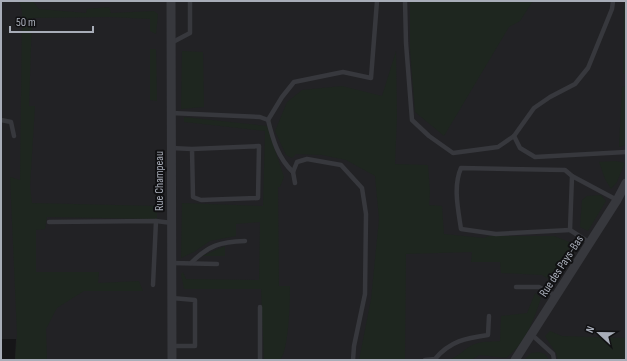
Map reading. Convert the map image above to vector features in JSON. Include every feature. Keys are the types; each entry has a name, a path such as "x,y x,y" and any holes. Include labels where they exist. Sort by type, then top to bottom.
{"street":[{"name":"Rue Champeau","path":"171,1 172,360"},
{"name":"Rue des Pays-Bas","path":"514,360 590,243 626,183"}],"lane":[{"path":"171,43 190,33 190,1"},
{"path":"293,172 282,161 268,120 282,97 294,82 343,72 371,78 377,1"},
{"path":"405,1 406,43 412,120 429,136 453,153 498,147 514,136 534,108 550,97 575,84 588,68 612,10 613,1"},
{"path":"171,113 260,117 268,120"},
{"path":"1,120 11,122 14,136"},
{"path":"514,136 520,148 535,157 626,152"},
{"path":"171,148 192,149 259,146 258,198 201,200 193,197 192,149"},
{"path":"295,183 293,172 297,162 307,159 341,165 362,188 366,214 365,294 354,346 353,360"},
{"path":"590,243 570,230 496,234 461,229 458,207 457,177 461,168 565,170 572,176 617,200"},
{"path":"570,230 572,176"},
{"path":"153,285 156,221"},
{"path":"49,222 156,221 172,223"},
{"path":"191,263 204,250 217,244 245,241"},
{"path":"172,263 217,264"},
{"path":"516,287 539,287 556,296"},
{"path":"172,298 195,300 195,346 172,346"},
{"path":"260,307 260,360"},
{"path":"425,360 435,359 443,349 465,338 488,335 488,316"},
{"path":"531,334 554,354 554,360"}],"shaded area":[{"path":"1,1 626,1 626,360 15,360 16,339 1,339"},
{"path":"19,1 33,1 39,9 86,13 87,9 109,7 111,13 154,11 158,14 156,34 150,31 150,19 110,17 32,18 29,106 35,106 30,186 32,203 157,206 157,219 47,217 45,229 36,230 36,272 99,272 98,283 139,281 143,291 84,291 57,308 46,329 47,360 15,360 17,334 10,177 20,180 22,12"},
{"path":"410,1 533,1 520,21 509,27 444,136 415,112 410,49"},
{"path":"624,1 626,1 626,73 623,74"},
{"path":"150,49 156,49 157,101 150,100"},
{"path":"182,51 203,52 204,107 181,109"},
{"path":"396,51 397,117 395,164 428,165 430,192 429,205 442,206 444,234 484,238 489,236 554,236 572,243 553,282 542,275 501,273 500,262 471,262 472,252 406,254 405,360 359,360 371,299 379,219 375,176 346,160 322,155 296,154 292,158 286,155 275,131 287,102 302,90 342,86 382,96"},
{"path":"626,86 626,145 619,147 622,87"},
{"path":"184,117 267,126 284,177 280,187 278,187 279,286 290,286 290,293 287,336 283,355 280,360 264,360 261,289 184,289 181,274 183,272 186,279 259,280 260,222 236,224 236,236 210,241 194,252 181,258 182,203 263,206 265,131 184,122"},
{"path":"616,161 625,163 617,182 611,189 605,179 599,162"},
{"path":"601,195 606,201 588,231 580,227 582,200 587,196"},
{"path":"225,246 225,256 202,256"},
{"path":"535,293 541,298 532,323 524,339 506,358 480,355 471,360 448,360 457,356 474,344 500,341 501,316 527,313"},
{"path":"550,331 562,336 626,338 626,360 558,360 556,353 545,336"},
{"path":"539,352 545,354 549,360 524,360 531,353"}]}
